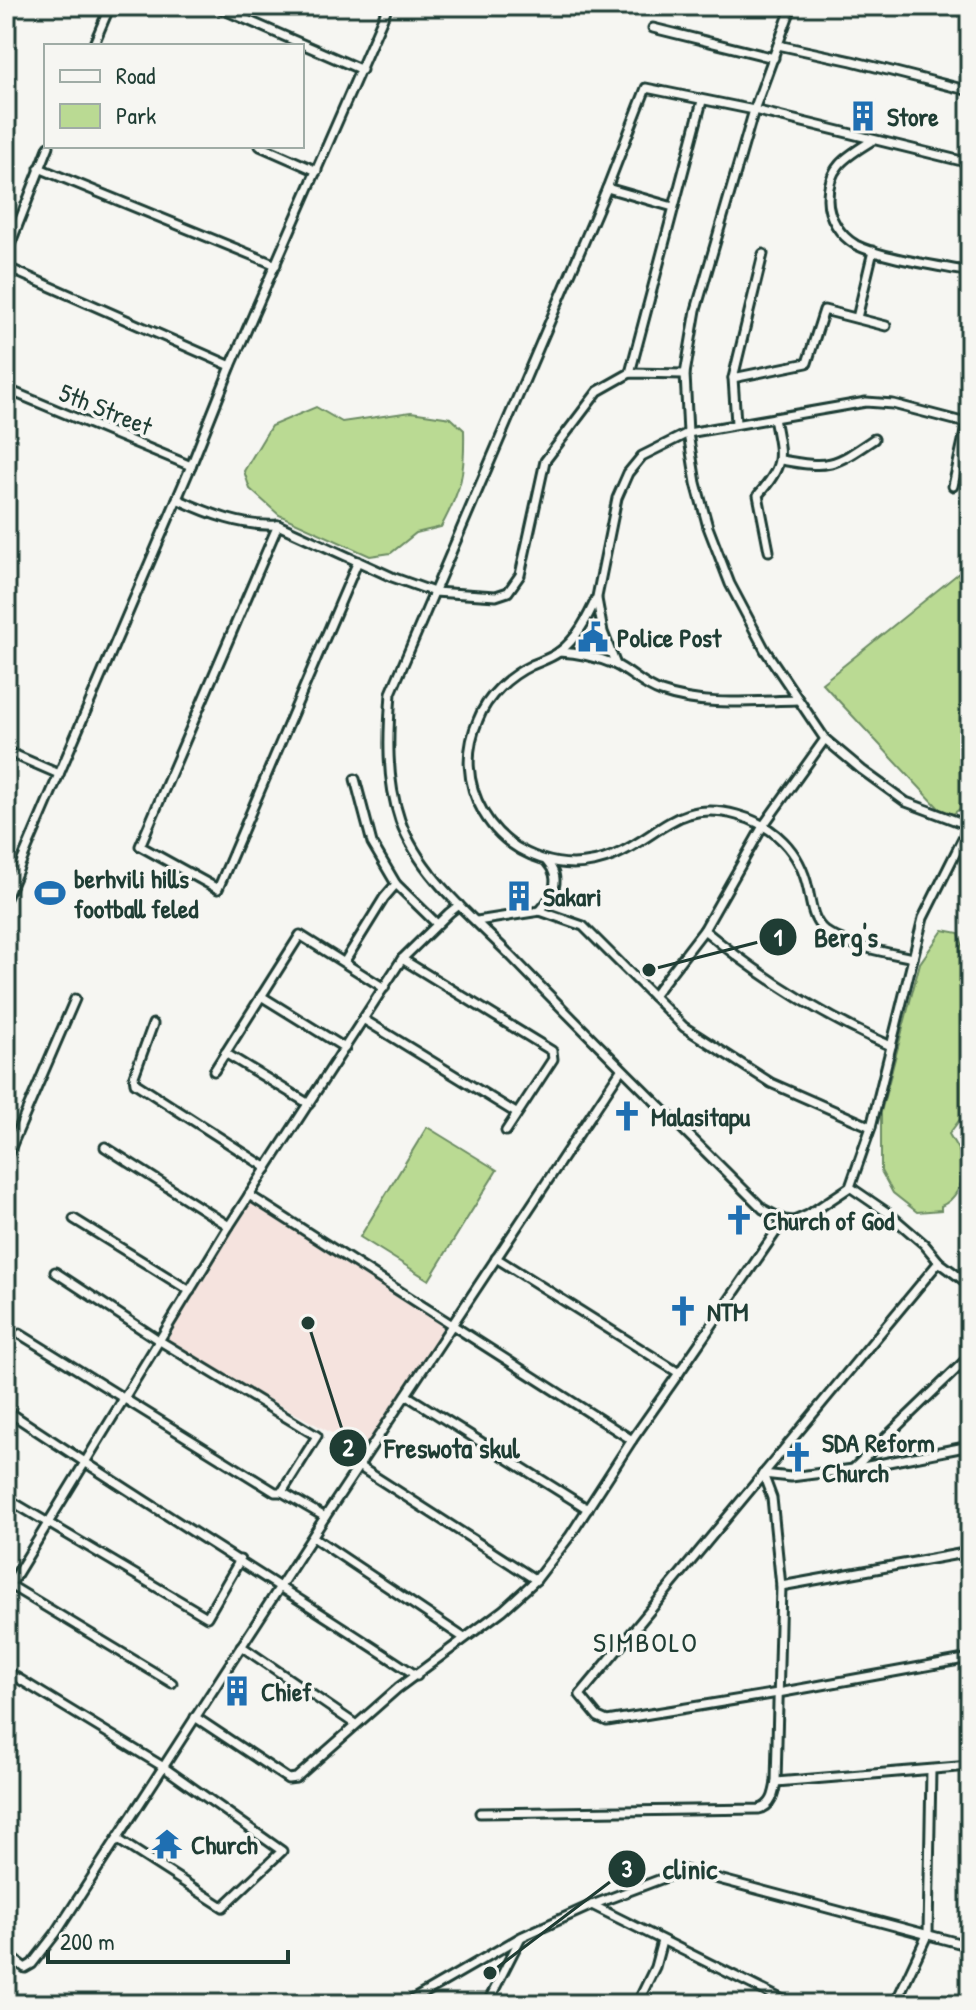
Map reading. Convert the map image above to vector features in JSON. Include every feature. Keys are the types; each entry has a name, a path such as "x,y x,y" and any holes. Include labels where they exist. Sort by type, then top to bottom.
{"street":[{"path":"94,44 110,6"},
{"path":"215,6 302,44"},
{"path":"6,898 10,876 59,774 231,366 388,6"},
{"path":"792,6 754,110 696,310 685,374 688,433 696,483 708,527 730,584 765,650 825,739 906,802 969,826 923,918 871,1127 850,1187 808,1215 794,1221 784,1220 763,1209 621,1070 459,905 422,862 400,820 387,749 391,693 607,188 646,88 754,110 970,163"},
{"path":"653,28 774,58"},
{"path":"304,45 362,70"},
{"path":"778,45 970,91"},
{"path":"630,373 702,101"},
{"path":"874,140 841,160 828,190 828,207 842,234 855,244 873,251 970,272"},
{"path":"6,255 48,148"},
{"path":"265,148 317,171"},
{"path":"39,168 276,265"},
{"path":"607,188 673,207"},
{"path":"857,318 873,251"},
{"path":"736,423 733,378 763,254"},
{"path":"6,267 231,366"},
{"path":"733,378 807,363 824,310 886,326"},
{"path":"177,499 215,516 260,526 278,525 392,577 434,592 496,596 508,592 516,584 545,461 598,391 630,373 685,374"},
{"name":"5th Street","path":"6,389 191,466"},
{"path":"913,958 880,951 826,931 815,918 806,881 794,853 783,839 763,826 725,812 681,815 616,854 602,859 547,862 518,849 495,829 477,800 468,759 476,723 495,692 519,672 559,652 577,633 597,597 617,498 628,473 642,456 688,433 875,402 969,423 953,486"},
{"path":"769,551 758,495 769,483 781,460 774,418"},
{"path":"781,460 828,465 840,462 874,439"},
{"path":"278,525 140,846 218,889 358,561"},
{"path":"597,597 603,632 616,665"},
{"path":"559,652 575,653 616,665 645,686 675,696 712,701 797,700"},
{"path":"653,996 704,930 763,826 825,739"},
{"path":"6,751 59,774"},
{"path":"355,779 372,843 396,884 437,924"},
{"path":"540,911 555,885 554,870 547,862"},
{"path":"345,961 396,884"},
{"path":"172,1683 7,1587 49,1524 229,1226 402,959 459,905"},
{"path":"477,921 540,911 583,926 684,1027 771,1083 871,1127"},
{"path":"704,930 746,966 800,1001 891,1046"},
{"path":"214,1071 300,935 384,988"},
{"path":"402,959 552,1051 553,1059 506,1131"},
{"path":"261,996 345,1048"},
{"path":"6,1159 75,999"},
{"path":"363,1019 516,1113"},
{"path":"153,1024 134,1076 135,1083 267,1168"},
{"path":"225,1053 309,1104"},
{"path":"6,1953 20,1966 25,1968 32,1964 621,1070"},
{"path":"105,1147 229,1226"},
{"path":"850,1187 888,1213 924,1244 939,1262 970,1285"},
{"path":"249,1195 632,1440"},
{"path":"74,1219 190,1291"},
{"path":"195,1717 293,1780 355,1724 503,1610 536,1580 588,1509 784,1220"},
{"path":"496,1258 679,1373"},
{"path":"939,1262 580,1695 598,1717 607,1721 970,1658"},
{"path":"55,1272 160,1341 317,1436 282,1492"},
{"path":"20,1334 275,1492 282,1492 325,1517"},
{"path":"853,1469 970,1356"},
{"path":"406,1395 588,1509"},
{"path":"6,1410 417,1676"},
{"path":"763,1474 791,1477 853,1469 970,1446"},
{"path":"360,1467 536,1580"},
{"path":"480,1813 762,1809 773,1795 776,1782 781,1586 772,1498 763,1474"},
{"path":"6,1498 207,1617 240,1560"},
{"path":"313,1537 464,1638"},
{"path":"781,1586 970,1552"},
{"path":"241,1646 355,1724"},
{"path":"6,1671 162,1766 282,1851 223,1907 117,1839"},
{"path":"776,1782 970,1766"},
{"path":"895,2004 928,1933 931,1770"},
{"path":"405,2004 521,1937 592,1905 685,1870 970,1946"},
{"path":"592,1905 701,1957 787,2003"},
{"path":"487,2004 521,1937"},
{"path":"637,2004 655,1967 662,1941"}],"shaded area":[{"path":"249,1195 451,1326 367,1456 337,1436 160,1341"}],"green space":[{"path":"316,407 342,422 411,412 451,418 464,430 461,480 441,527 416,533 391,553 370,556 279,515 250,489 244,471 271,426"},
{"path":"970,564 970,801 948,818 822,683"},
{"path":"943,930 959,933 967,959 970,1106 949,1134 967,1165 958,1189 952,1199 941,1206 941,1210 917,1212 893,1193 881,1171 881,1112 920,963"},
{"path":"427,1127 497,1170 429,1280 360,1237"}],"place":[{"name":"Store","path":"863,116"},
{"name":"Police Post","path":"593,637"},
{"name":"berhvili hills football feled","path":"50,893"},
{"name":"Sakari","path":"519,896"},
{"name":"Berg's","path":"649,970"},
{"name":"Malasitapu","path":"627,1116"},
{"name":"Church of God","path":"739,1220"},
{"name":"NTM","path":"683,1311"},
{"name":"Freswota skul","path":"308,1323"},
{"name":"SDA Reform Church","path":"798,1457"},
{"name":"Chief","path":"237,1691"},
{"name":"Church","path":"167,1844"},
{"name":"clinic","path":"490,1973"}],"district":[{"name":"SIMBOLO","path":"646,1642"}]}
